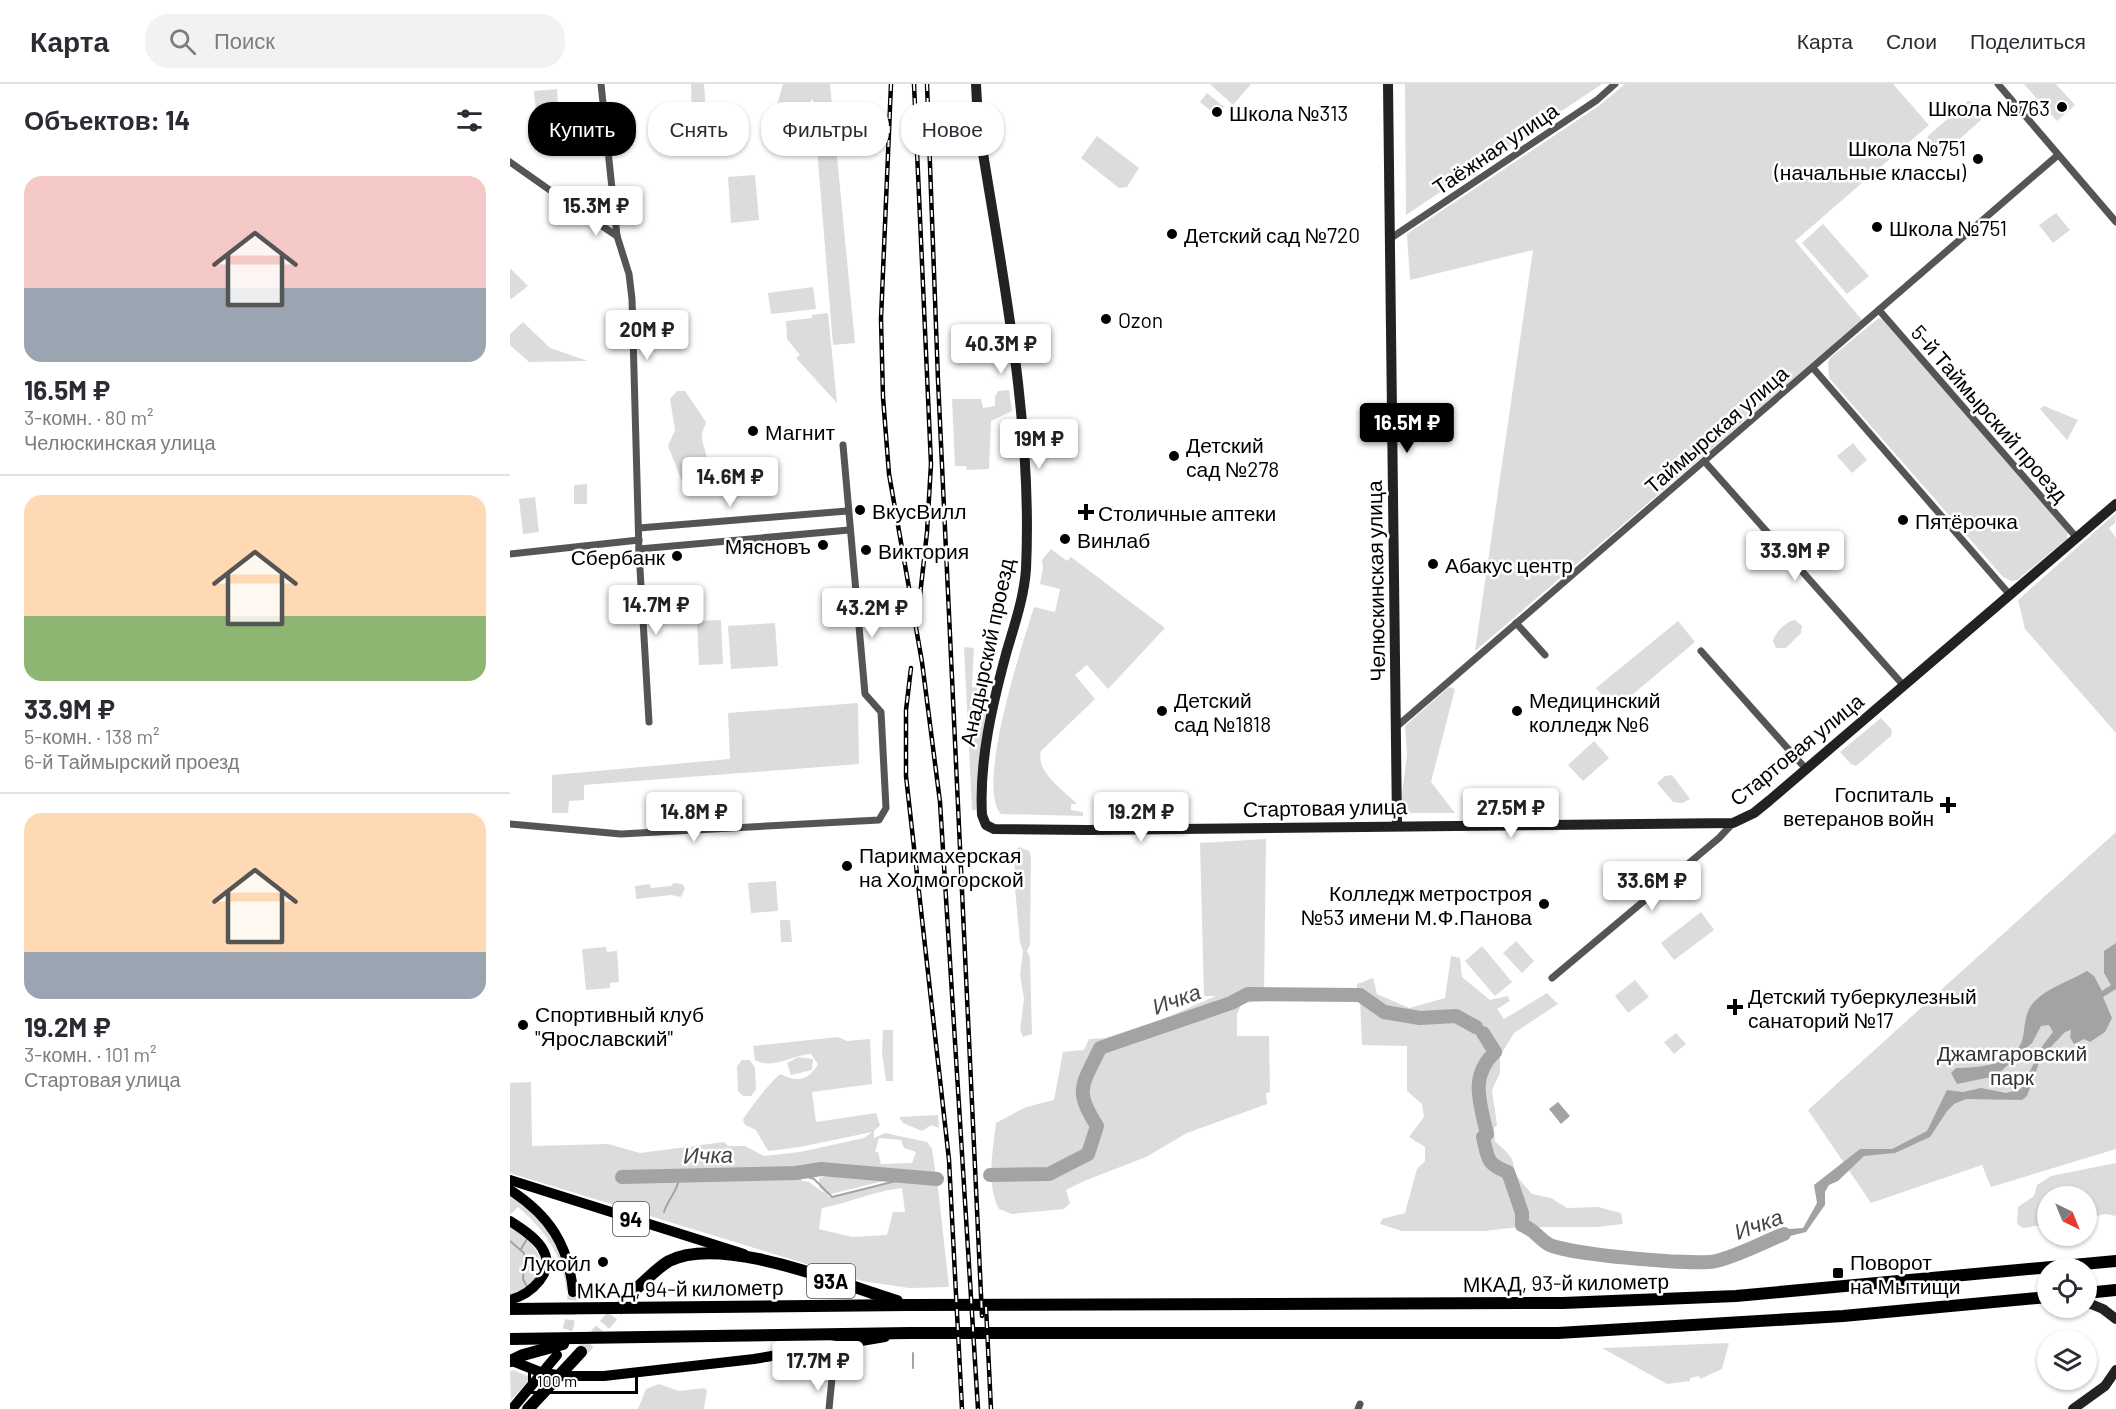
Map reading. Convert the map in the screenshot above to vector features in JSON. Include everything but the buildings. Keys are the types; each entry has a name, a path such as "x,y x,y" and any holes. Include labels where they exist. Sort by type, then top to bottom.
{"highway":[{"name":"93A","path":"634,1291 670,1261 703,1253 752,1257 909,1305"},
{"name":"МКАД, 93-й километр","path":"1030,1304 1503,1305 1657,1300 1827,1289 2116,1261"},
{"path":"510,1339 909,1333 1558,1333 1843,1316 2037,1299"},
{"name":"МКАД, 94-й километр","path":"510,1309 1030,1304"},
{"path":"510,1360 582,1338"},
{"path":"528,1409 581,1352"}],"main road":[{"name":"94","path":"510,1180 752,1257"},
{"path":"510,1190 540,1213 561,1241 568,1257 573,1292"},
{"path":"510,1221 542,1247 546,1264 538,1284 520,1297 510,1299"},
{"path":"510,1360 540,1372 583,1377 754,1359 909,1333"},
{"path":"512,1409 557,1355"}],"street":[{"path":"601,84 617,236 629,274 632,299 639,549 649,722"},
{"name":"Анадырский проезд","path":"976,84 978,122 1019,401 1026,528 1024,589 999,680 984,751 982,815 986,825 994,829"},
{"name":"Челюскинская улица","path":"1388,84 1396,825"},
{"name":"Таёжная улица","path":"1391,238 1597,100 1615,84"},
{"path":"1998,84 2116,222"},
{"name":"Таймырская улица","path":"1395,728 2058,155"},
{"path":"510,162 617,236"},
{"path":"588,217 598,218 613,199"},
{"name":"5-й Таймырский проезд","path":"1879,310 2077,538"},
{"path":"1813,368 2010,595"},
{"path":"510,824 621,834 879,820 886,808 881,712 865,694 847,511 843,445"},
{"path":"1705,462 1904,686"},
{"name":"Стартовая улица","path":"994,829 1087,831 1396,825 1713,825 1733,823 1754,813 2116,504"},
{"path":"639,528 847,511"},
{"path":"639,549 849,530"},
{"path":"510,554 639,540"},
{"path":"1516,623 1545,655"},
{"path":"1701,651 1806,769"},
{"path":"1552,978 1719,838 1733,823"},
{"path":"2097,1307 2116,1319"},
{"path":"2073,1409 2105,1386 2116,1370"},
{"path":"829,1409 832,1378"}],"green space":[{"path":"691,84 704,84 705,102 692,102"},
{"path":"783,84 830,84 832,102 813,102 813,99 810,102 778,102"},
{"path":"1210,84 1251,84 1233,105"},
{"path":"1405,84 1602,84 1406,215"},
{"path":"1625,84 1893,84 1929,125 1795,241 1862,320 1475,651 1533,250 1410,280 1407,234 1600,105"},
{"path":"2024,84 2056,84 2075,105 2057,121"},
{"path":"557,89 558,102 535,102 534,91"},
{"path":"1207,93 1224,107 1217,116 1200,102"},
{"path":"1968,101 1977,103 1981,107 1981,120 1946,151 1932,150 1927,143 1928,136"},
{"path":"1097,136 1139,168 1127,187 1119,188 1081,158"},
{"path":"818,156 837,156 855,343 833,345"},
{"path":"755,175 759,220 731,223 728,177"},
{"path":"2056,213 2070,230 2053,243 2039,225"},
{"path":"1823,224 1869,276 1847,294 1802,243"},
{"path":"510,268 528,286 510,300"},
{"path":"813,287 816,309 771,314 768,293"},
{"path":"828,313 837,403 796,358 800,355 787,339 786,321 812,318 812,315"},
{"path":"1879,318 1883,319 2068,532 2067,539 2017,580 2011,581 2003,577 1829,378 1830,358"},
{"path":"523,322 550,348 588,361 529,362 510,345 510,334"},
{"path":"1009,390 1012,411 991,421 989,469 967,470 966,466 955,466 952,399 981,399 983,408 995,406 998,391"},
{"path":"677,391 685,391 706,422 702,436 708,470 702,480 682,481 668,446 675,430 670,399"},
{"path":"2044,406 2078,420 2067,440 2040,409"},
{"path":"1853,443 1867,460 1852,473 1837,456"},
{"path":"756,457 752,474 729,475 728,458"},
{"path":"727,458 728,475 710,476 712,461"},
{"path":"587,484 587,504 574,504 574,485"},
{"path":"535,497 539,532 523,534 519,499"},
{"path":"2116,513 2115,523 2109,528 2116,538 2116,733 2025,629 2018,600"},
{"path":"1051,549 1067,561 1071,557 1165,628 1108,689 1087,665 1075,675 1095,699 1041,751 1040,759 1046,773 1077,804 1071,804 1071,810 1083,812 1083,816 1001,814 995,799 994,775 997,746 1012,681 1034,607 1055,612 1060,589 1040,584 1042,560"},
{"path":"721,620 723,664 699,665 697,621"},
{"path":"1795,620 1802,626 1801,633 1786,648 1776,648 1773,641 1776,634 1785,625"},
{"path":"1678,621 1695,642 1614,710 1596,688"},
{"path":"775,623 778,666 731,669 728,626"},
{"path":"964,647 974,648 972,687 977,688 979,697 986,708 976,810 972,810"},
{"path":"1449,687 1455,689 1431,782 1455,813 1407,813 1400,809 1407,755 1405,726"},
{"path":"858,703 859,764 584,785 584,800 569,801 568,813 552,813 552,775 730,759 728,713"},
{"path":"1881,718 1892,730 1891,736 1856,766 1851,764 1840,752"},
{"path":"1594,741 1609,758 1583,781 1568,765"},
{"path":"1672,775 1690,799 1682,803 1673,802 1657,783 1665,776"},
{"name":"Джамгаровский парк","path":"2116,832 2116,1149 1991,1187 1982,1165 1871,1203 1808,1110"},
{"path":"1266,839 1264,993 1357,995 1357,984 1373,978 1377,994 1409,1008 1445,998 1451,956 1460,958 1462,977 1490,1000 1508,996 1510,1001 1497,1009 1504,1019 1547,993 1558,1004 1514,1033 1500,1056 1500,1073 1492,1090 1497,1125 1494,1128 1495,1141 1509,1155 1513,1162 1514,1173 1532,1194 1551,1198 1567,1208 1598,1207 1621,1213 1623,1224 1597,1227 1519,1227 1484,1231 1402,1231 1380,1224 1382,1219 1405,1213 1417,1169 1425,1161 1425,1147 1409,1137 1424,1117 1422,1104 1407,1091 1407,1046 1362,1045 1360,999 1288,999 1242,1003 1237,1014 1237,1036 1269,1036 1270,1092 1266,1093 1267,1104 1187,1133 1146,1157 1066,1190 1070,1203 1064,1209 1012,1214 999,1209 992,1178 996,1123 1026,1107 1054,1100 1063,1052 1084,1050 1089,1039 1105,1038 1163,1019 1216,996 1204,996 1200,843"},
{"path":"1019,847 1029,851 1031,858 1030,945 1027,951 1030,958 1032,1034 1023,1037 1020,1030 1024,999 1020,975 1023,951 1020,943 1014,877 1016,850"},
{"path":"776,881 778,911 751,913 748,883"},
{"path":"674,883 682,884 685,888 681,897 671,895 636,899 635,886 650,884 651,888 671,886"},
{"path":"1701,912 1714,930 1674,960 1661,943"},
{"path":"780,920 790,920 792,942 781,942"},
{"path":"1516,941 1534,961 1522,973 1503,953"},
{"path":"1482,946 1512,982 1495,996 1465,961"},
{"path":"606,947 607,952 617,951 619,982 610,983 610,988 586,990 582,949"},
{"path":"1635,980 1649,997 1628,1013 1615,996"},
{"path":"883,1030 893,1030 893,1081 886,1081 882,1053"},
{"path":"1676,1033 1686,1044 1674,1054 1664,1042"},
{"path":"838,1037 847,1041 870,1039 872,1084 812,1092 816,1122 876,1113 880,1125 874,1131 874,1138 885,1133 927,1142 932,1149 936,1175 821,1163 802,1166 796,1173 802,1181 809,1182 831,1198 912,1177 937,1179 949,1287 909,1288 862,1281 510,1173 510,1083 531,1082 532,1146 608,1144 640,1153 724,1142 728,1146 745,1146 764,1156 800,1152 864,1138 872,1132 800,1147 768,1151 756,1130 745,1125 743,1120 745,1116 781,1074 797,1079 807,1077 818,1064 811,1054 776,1063 762,1063 755,1060 753,1046","holes":["879,1138 901,1140 904,1148 916,1152 912,1163 881,1164 878,1152 875,1152","902,1188 905,1212 893,1212 887,1235 852,1237 819,1229 822,1208"]},
{"path":"798,1057 813,1059 812,1070 791,1075 787,1063"},
{"path":"742,1060 750,1060 755,1068 756,1090 751,1096 743,1096 738,1091 737,1066"},
{"path":"938,1115 939,1128 931,1125 922,1131 903,1123 899,1117"},
{"path":"2116,1163 2116,1216 2105,1214 2097,1216 2097,1186 2037,1186 2037,1226 2023,1228 2017,1224 2018,1207 2034,1196 2037,1185 2051,1176"},
{"path":"839,1173 896,1178 827,1195 819,1187 819,1178"},
{"path":"510,1197 535,1215 553,1237 564,1263 567,1293 565,1279 552,1245 518,1207 510,1215"},
{"path":"510,1225 531,1243 541,1262 540,1271 535,1280 510,1295"},
{"path":"1729,1343 1722,1369 1700,1379 1699,1376 1690,1378 1690,1381 1667,1384 1602,1348"},
{"path":"513,1370 532,1378 511,1400 510,1372"},
{"path":"659,1384 679,1391 704,1388 707,1390 704,1409 638,1409 646,1389"}],"shaded area":[{"path":"2116,943 2116,989 2103,997 2112,1018 2105,1032 2090,1042 2084,1039 2074,1044 2070,1037 2071,1030 2065,1032 2049,1049 2055,1053 2042,1055 2027,1096 2022,1100 1966,1099 1954,1104 1947,1111 1930,1137 1895,1153 1864,1156 1838,1181 1829,1185 1825,1192 1825,1205 1806,1232 1770,1241 1769,1238 1789,1229 1803,1228 1817,1203 1814,1185 1860,1149 1892,1149 1927,1131 1947,1090 1963,1092 1981,1088 2006,1093 2021,1089 2043,1045 2053,1032 2049,1025 2041,1026 2032,1043 1996,1076 1957,1084 1951,1073 1956,1068 1996,1063 2013,1054 2023,1037 2026,1018 2031,1006 2052,988 2087,971 2094,976 2102,991 2111,985 2104,973 2104,951"},
{"path":"1558,1102 1570,1116 1561,1124 1549,1109"}],"waterway":[{"name":"Ичка","path":"990,1175 1049,1174 1088,1154 1097,1126 1085,1103 1083,1087 1100,1048 1231,1003 1248,994 1360,995 1384,1012 1420,1018 1456,1016 1476,1027"},
{"name":"Ичка","path":"1483,1033 1495,1052 1487,1061 1479,1080 1480,1101 1487,1134 1483,1137 1487,1155 1492,1163 1508,1172 1522,1213 1522,1225 1548,1244 1578,1252 1603,1255 1704,1262 1734,1256 1784,1234"},
{"name":"Ичка","path":"622,1177 796,1173 821,1169 937,1179"},
{"name":"Ичка","path":"796,1173 814,1179 832,1197 912,1177"},
{"path":"664,1212 678,1184 679,1175"},
{"path":"521,1249 527,1239"},
{"path":"510,1241 524,1253 523,1279 527,1287"},
{"path":"524,1267 541,1264"},
{"path":"913,1353 913,1368"}],"tunnel":[{"path":"581,1352 634,1291"},
{"path":"563,1344 569,1325 573,1292"}],"railway":[{"path":"891,84 881,319 883,397 889,474 922,662 940,802 978,1409"},
{"path":"914,84 931,464 919,605"},
{"path":"927,84 938,380 982,1316"},
{"path":"911,668 906,710 906,776 949,1160 962,1409"},
{"path":"986,1307 991,1409"}],"place":[{"name":"Школа №763","path":"2062,107"},
{"name":"Школа №313","path":"1217,112"},
{"name":"Школа №751 (начальные классы)","path":"1978,159"},
{"name":"Школа №751","path":"1877,227"},
{"name":"Детский сад №720","path":"1172,234"},
{"name":"Ozon","path":"1106,319"},
{"name":"Магнит","path":"753,431"},
{"name":"Детский сад №278","path":"1174,456"},
{"name":"ВкусВилл","path":"860,510"},
{"name":"Столичные аптеки","path":"1086,512"},
{"name":"Пятёрочка","path":"1903,520"},
{"name":"Винлаб","path":"1065,539"},
{"name":"Мясновъ","path":"823,545"},
{"name":"Виктория","path":"866,550"},
{"name":"Сбербанк","path":"677,556"},
{"name":"Абакус центр","path":"1433,564"},
{"name":"Детский сад №1818","path":"1162,711"},
{"name":"Медицинский колледж №6","path":"1517,711"},
{"name":"Госпиталь ветеранов войн","path":"1948,805"},
{"name":"Парикмахерская на Холмогорской","path":"847,866"},
{"name":"Колледж метростроя №53 имени М.Ф.Панова","path":"1544,904"},
{"name":"Детский туберкулезный санаторий №17","path":"1735,1007"},
{"name":"Спортивный клуб \"Ярославский\"","path":"523,1025"},
{"name":"Лукойл","path":"603,1262"},
{"name":"Поворот на Мытищи","path":"1838,1273"}]}
